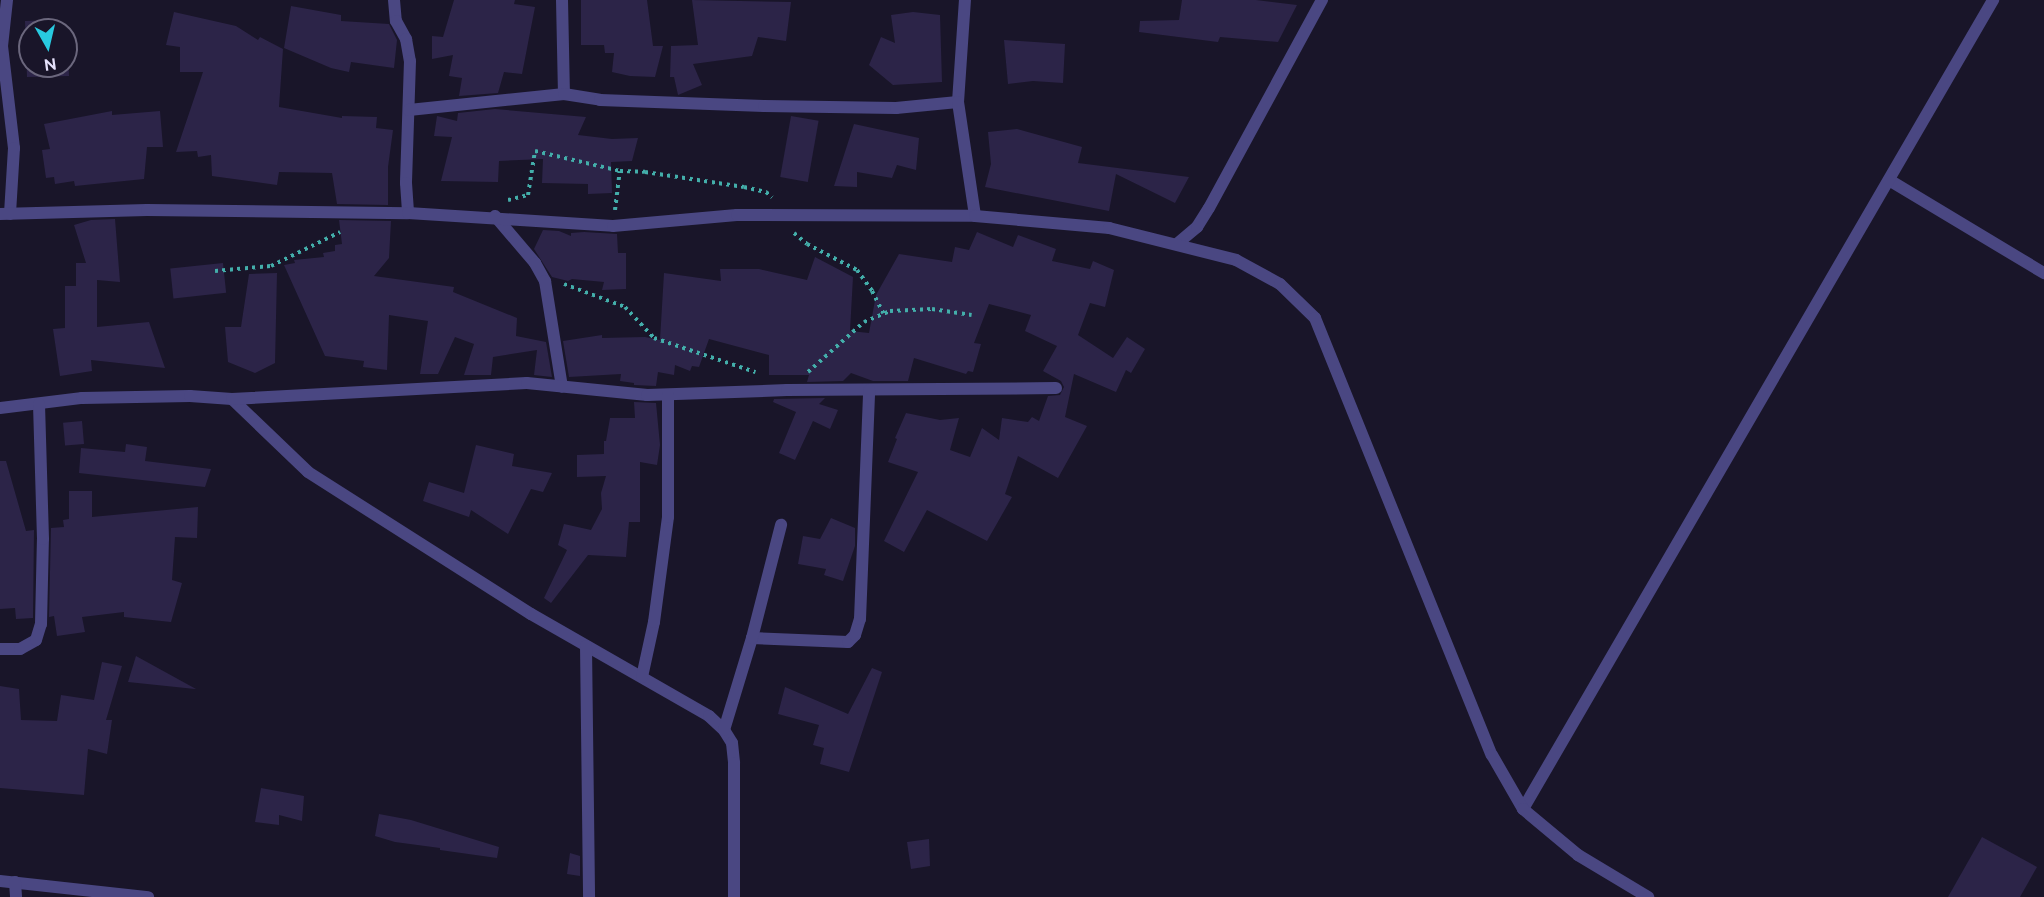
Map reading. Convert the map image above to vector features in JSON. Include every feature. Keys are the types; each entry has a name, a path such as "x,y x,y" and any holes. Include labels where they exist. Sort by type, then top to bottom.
{"street":[{"path":"7,0 2,46 14,148 5,214 147,210 408,213 495,216 614,226 737,215 784,217 975,216 1109,228 1178,243 1236,260 1280,285 1315,318 1492,755 1523,809 1578,855 1648,897"},
{"path":"394,0 396,21 406,39 410,61 406,183 408,213"},
{"path":"562,0 564,94"},
{"path":"965,0 958,102 975,216"},
{"path":"1178,243 1197,227 1209,208 1322,0"},
{"path":"1523,809 1993,0"},
{"path":"409,110 564,94 600,100 775,106 896,108 958,102"},
{"path":"1889,180 2044,273"},
{"path":"495,216 535,263 545,281 562,387"},
{"path":"0,408 93,398 190,396 232,399 527,383 668,395 787,390 1056,388"},
{"path":"752,638 848,642 855,635 860,618 869,390"},
{"path":"642,677 656,610 669,517 668,395"},
{"path":"232,399 308,472 531,614 709,716 724,730 732,743 735,763 734,897"},
{"path":"0,649 20,649 36,640 41,624 43,539 39,404"},
{"path":"724,730 752,638 781,525"},
{"path":"586,645 589,897"},
{"path":"0,881 148,897"},
{"path":"15,882 16,897"}],"path":[{"path":"614,226 620,171"},
{"path":"545,281 571,285 612,300 625,307 654,338 740,365 787,390 864,322 883,313 909,308 972,315"}],"building":[{"path":"454,0 515,0 514,4 535,7 522,74 504,72 498,93 459,96 462,78 449,76 453,55 432,59 432,36 443,37"},
{"path":"581,0 647,0 653,46 663,46 655,77 630,76 612,72 614,53 605,53 604,45 581,45"},
{"path":"692,0 791,2 786,41 758,37 752,56 693,64 702,85 678,95 674,77 670,77 671,46 698,45"},
{"path":"1182,0 1256,0 1297,5 1278,42 1220,37 1218,42 1139,32 1140,21 1179,20"},
{"path":"291,6 341,15 341,21 389,24 397,40 394,68 351,62 349,72 331,68 284,48"},
{"path":"174,12 236,26 258,40 260,37 283,49 279,107 342,118 342,116 377,117 376,128 393,130 388,167 388,205 337,204 332,173 279,172 277,185 212,176 211,155 198,157 197,151 176,152 203,72 180,72 180,47 166,45"},
{"path":"913,12 940,15 942,82 893,85 869,65 881,37 895,43 891,15"},
{"path":"1004,40 1065,44 1063,83 1033,81 1008,84"},
{"path":"495,109 586,117 578,135 612,139 638,138 632,161 611,162 612,193 588,194 588,184 542,183 543,159 499,161 498,182 441,181 452,137 434,136 437,116 457,121 458,113"},
{"path":"112,111 112,115 160,111 163,147 147,147 144,179 75,186 74,181 55,184 54,177 46,178 42,150 50,149 44,124"},
{"path":"791,116 819,121 808,182 780,177"},
{"path":"854,124 919,138 916,170 897,165 892,178 857,172 857,187 834,186"},
{"path":"1017,129 1082,147 1078,163 1189,177 1175,203 1116,174 1109,211 985,187 991,164 988,132"},
{"path":"115,219 120,282 97,280 97,327 149,322 165,368 91,360 92,371 60,376 53,329 65,328 65,286 76,286 76,263 86,263 74,225 91,220"},
{"path":"339,220 391,221 389,258 374,276 454,287 453,292 517,318 516,336 546,342 552,377 534,375 537,350 493,357 491,375 464,375 474,344 455,337 438,374 420,374 428,321 389,315 387,370 363,367 364,361 325,356 284,265 295,263 294,260 324,257 323,253 335,251 335,245 342,244"},
{"path":"543,230 559,231 571,236 571,233 584,232 617,234 618,253 626,253 626,289 602,290 604,282 572,279 568,281 552,277 534,249"},
{"path":"977,232 1013,247 1018,235 1056,249 1052,261 1090,269 1093,261 1114,270 1105,307 1090,303 1078,335 1113,358 1127,337 1145,349 1131,373 1126,370 1116,392 1074,374 1065,417 1087,426 1058,478 1018,456 1005,494 1012,497 987,541 927,510 904,552 884,541 918,472 888,462 906,413 940,420 959,418 950,450 970,457 982,428 999,440 1002,418 1028,422 1032,417 1039,421 1048,396 1060,395 1064,387 1061,381 1043,371 1057,346 1025,331 1031,315 989,304 974,343 981,344 973,372 968,371 966,374 914,358 908,381 873,381 851,373 843,381 807,382 809,375 769,375 769,355 709,339 699,367 692,366 690,371 675,365 674,375 658,372 656,386 634,385 634,383 620,381 621,374 569,377 563,341 602,335 602,338 645,337 660,340 664,273 721,281 720,269 759,269 807,280 815,257 853,277 850,331 869,333 876,295 899,254 952,262 955,247 969,250"},
{"path":"223,263 226,293 173,298 170,269"},
{"path":"277,273 275,363 255,373 228,362 225,327 241,327 249,274"},
{"path":"825,398 819,404 838,410 830,429 813,421 795,460 779,453 796,412 773,402 774,399"},
{"path":"634,402 656,403 660,445 657,465 640,462 640,522 629,522 626,557 588,555 551,603 544,598 567,550 558,545 564,524 591,530 602,509 601,493 606,476 577,477 577,455 604,454 604,441 606,441 610,418 635,418"},
{"path":"82,421 84,444 65,446 63,423"},
{"path":"126,444 147,447 145,461 211,469 205,487 79,473 81,448 125,452"},
{"path":"476,445 514,454 512,466 552,473 543,492 531,489 508,534 471,510 469,517 423,501 429,482 464,493"},
{"path":"0,461 6,461 26,531 34,530 33,618 16,619 15,608 0,609"},
{"path":"69,491 92,491 92,517 198,507 197,538 175,537 172,580 182,583 171,622 124,617 124,612 82,617 85,632 57,636 54,616 49,617 51,528 64,527 63,520 69,519"},
{"path":"831,518 855,528 855,546 843,581 824,575 826,569 798,564 803,536 820,539"},
{"path":"136,656 196,689 128,682"},
{"path":"102,662 122,666 106,720 112,720 107,754 88,749 84,795 0,788 0,686 19,689 21,720 57,721 61,695 94,700"},
{"path":"872,668 882,672 849,772 820,764 824,748 813,745 819,725 778,714 785,687 848,714"},
{"path":"261,788 304,796 302,821 279,815 279,825 255,822"},
{"path":"379,814 411,820 499,847 497,858 395,842 375,836"},
{"path":"1982,837 2037,867 2020,897 1948,897"},
{"path":"929,839 930,866 911,869 907,842"},
{"path":"570,853 580,856 580,876 567,874"}]}
